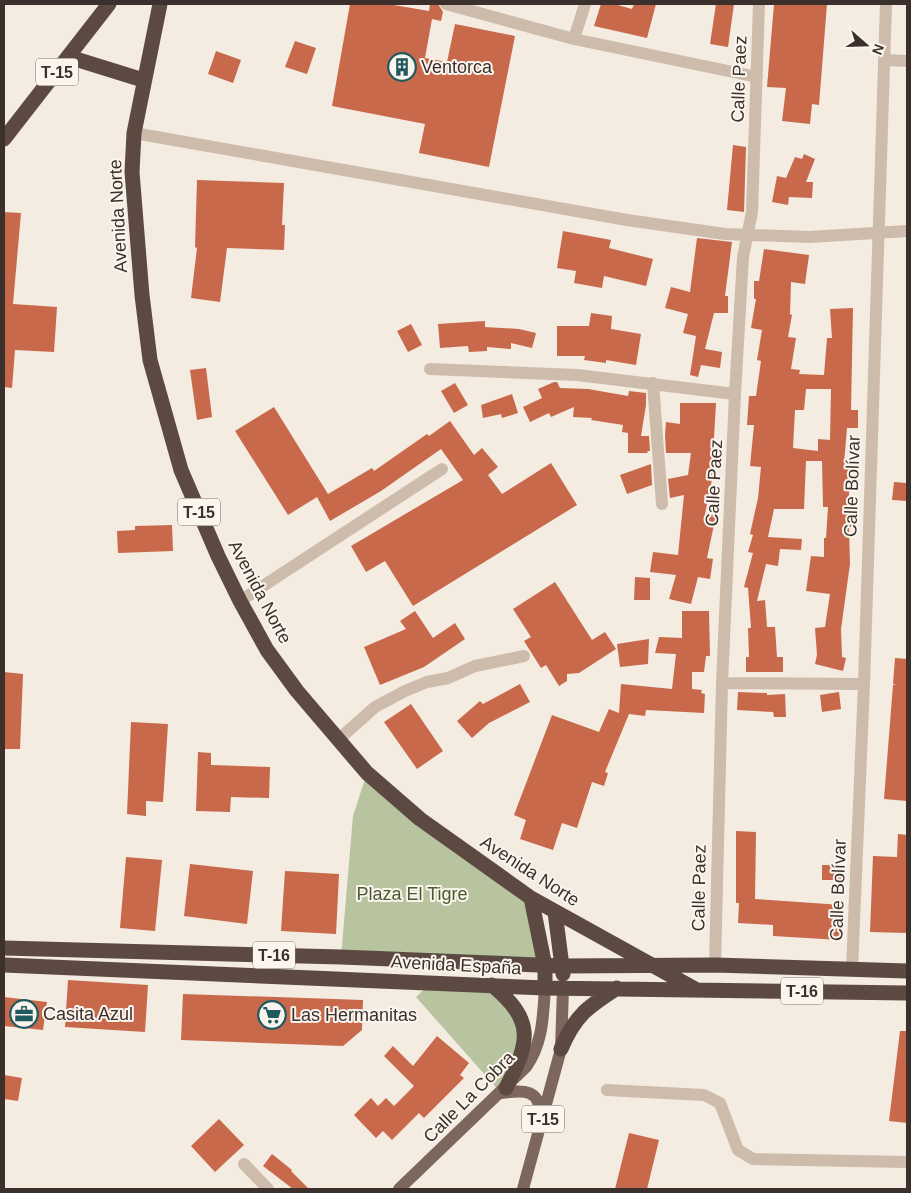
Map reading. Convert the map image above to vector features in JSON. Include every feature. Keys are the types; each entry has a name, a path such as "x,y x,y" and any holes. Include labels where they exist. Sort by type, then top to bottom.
{"highway":[{"name":"T-15","path":"4,139 109,4"},
{"name":"Avenida Norte","path":"160,4 143,80 134,133 132,172 136,236 150,360 181,470 218,556 240,601 267,650 297,691 368,773 420,819 531,898 653,964"},
{"path":"69,57 143,80"},
{"name":"T-15","path":"531,898 545,966 545,988"},
{"name":"T-15","path":"555,912 564,966 563,988"},
{"name":"Avenida España","path":"4,948 332,957 545,966 653,964 907,971"},
{"name":"T-16","path":"653,964 697,990"},
{"name":"Avenida España","path":"4,965 545,988 907,993"},
{"name":"T-15","path":"492,985 512,1001 521,1016 525,1034 523,1050 503,1090"},
{"path":"561,1049 570,1028 588,1007 617,988"}],"main road":[{"name":"Calle La Cobra","path":"399,1189 526,1067 535,1053 541,1036 545,988"},
{"name":"T-15","path":"523,1189 561,1049 563,988"},
{"name":"T-15","path":"503,1090 527,1092 536,1097 540,1106 539,1134"}],"street":[{"path":"446,4 574,40 757,77"},
{"path":"574,40 585,4"},
{"name":"Calle Paez","path":"715,965 722,683 735,394 743,257 752,212 759,4"},
{"name":"Calle Bolívar","path":"852,969 864,684 886,4"},
{"path":"885,60 907,61"},
{"path":"134,133 628,220 748,236 809,237 907,231"},
{"path":"430,369 577,374 735,394"},
{"path":"653,383 662,504"},
{"path":"240,601 442,469"},
{"path":"338,740 375,707 405,691 428,682 448,678 475,666 524,656"},
{"path":"722,683 864,684"},
{"path":"607,1090 704,1095 720,1103 738,1150 753,1159 907,1162"},
{"path":"244,1164 268,1189"}],"green space":[{"name":"Plaza El Tigre","path":"367,773 531,898 545,966 341,957 353,816"},
{"path":"432,982 492,985 525,1034 501,1093 416,997"}],"building":[{"path":"350,4 388,4 429,11 430,4 438,4 443,12 441,21 432,19 425,58 447,62 455,24 515,36 489,167 419,153 425,124 332,106"},
{"path":"601,4 614,4 632,9 634,4 656,4 647,38 594,26"},
{"path":"716,4 734,4 728,47 710,44"},
{"path":"774,4 827,4 819,105 812,104 810,124 782,121 786,88 767,87"},
{"path":"295,41 316,48 307,74 285,67"},
{"path":"216,51 241,60 233,83 208,74"},
{"path":"733,145 746,147 744,212 727,210"},
{"path":"804,154 815,159 806,182 813,182 812,198 789,197 788,205 772,202 777,176 786,178 795,157 802,159"},
{"path":"197,180 284,183 282,225 285,225 284,250 227,248 220,302 191,298 197,248 195,247"},
{"path":"4,212 21,213 13,304 57,307 54,352 15,350 12,388 4,387"},
{"path":"563,231 611,240 609,248 653,259 646,286 604,276 602,288 574,283 576,271 557,268"},
{"path":"697,238 732,242 725,296 728,296 728,313 714,313 705,349 722,352 720,368 701,365 698,377 690,375 696,336 683,333 688,314 665,308 671,287 690,292"},
{"path":"764,249 809,255 805,284 791,282 790,314 792,315 788,337 796,338 791,369 800,370 799,374 824,375 827,338 832,338 830,309 853,308 851,410 858,410 858,428 847,428 844,463 853,463 847,509 856,509 854,527 849,527 850,564 841,629 842,657 846,658 843,671 815,664 817,655 815,628 825,627 830,594 806,591 811,556 824,557 824,538 826,538 828,507 823,507 822,461 806,461 804,509 774,509 768,537 802,539 801,550 780,549 778,566 766,564 757,601 765,600 767,627 775,627 777,657 783,657 783,672 746,672 746,657 749,657 748,628 751,628 748,588 744,587 753,553 748,552 753,535 750,534 758,498 761,467 750,466 754,425 747,425 749,396 756,396 761,361 757,360 762,330 751,328 756,299 754,299 754,281 759,281","holes":["806,389 831,389 830,440 818,439 818,451 793,448 795,410 804,410"]},
{"path":"591,313 612,316 611,329 641,334 636,365 606,360 606,363 584,360 585,356 557,356 557,326 589,326"},
{"path":"485,321 485,327 519,329 536,333 532,348 511,343 511,349 487,347 487,351 469,352 468,346 440,348 438,324"},
{"path":"411,324 422,345 408,352 397,331"},
{"path":"206,368 212,417 197,420 190,370"},
{"path":"557,382 560,388 588,389 628,396 629,391 646,393 641,436 649,436 650,451 647,451 648,453 628,453 628,433 622,432 623,425 591,420 592,418 573,417 574,407 551,417 549,413 530,422 523,407 542,398 538,389"},
{"path":"455,383 468,405 454,413 441,391"},
{"path":"512,394 518,413 502,418 501,414 483,418 481,405"},
{"path":"680,403 716,403 713,455 717,455 705,514 716,515 707,558 713,559 710,579 698,577 691,604 669,599 676,575 650,572 653,552 678,555 684,495 670,498 668,479 688,475 691,453 666,453 665,435 666,422 680,424"},
{"path":"274,407 328,494 372,468 374,471 427,434 429,436 450,421 474,455 482,448 498,467 488,475 502,494 551,463 577,505 413,606 385,561 366,572 351,546 463,480 441,449 381,491 330,521 317,497 288,515 235,431"},
{"path":"651,464 652,485 627,494 620,475"},
{"path":"894,482 907,483 907,501 892,500"},
{"path":"172,525 173,551 118,553 117,531 135,530 135,526"},
{"path":"635,577 650,578 650,600 634,600"},
{"path":"555,582 592,640 605,632 616,649 579,673 567,674 567,681 559,686 546,665 541,668 524,641 531,637 513,609"},
{"path":"415,611 433,638 455,623 465,639 424,667 380,685 364,647 406,629 400,621"},
{"path":"682,611 709,611 710,656 706,656 704,672 692,672 692,689 702,690 701,693 705,694 704,713 646,710 645,716 629,714 605,772 608,773 604,786 592,782 577,828 562,823 553,850 520,839 526,820 514,815 552,715 599,732 609,709 619,713 621,684 672,689 676,654 655,653 659,637 682,638"},
{"path":"649,639 648,664 620,667 617,644"},
{"path":"895,658 907,659 907,801 884,799 893,685 896,685 893,684"},
{"path":"4,672 23,674 20,749 4,749"},
{"path":"520,684 530,702 489,723 472,738 457,721 480,701 483,704"},
{"path":"738,692 767,693 767,695 785,694 786,717 774,717 773,712 737,710"},
{"path":"839,692 841,709 822,712 820,695"},
{"path":"411,704 443,751 417,769 384,722"},
{"path":"131,722 168,724 163,802 146,801 146,816 127,814"},
{"path":"198,752 211,753 211,765 270,767 269,798 231,797 230,812 196,811"},
{"path":"736,831 756,832 755,899 842,905 840,940 773,936 773,925 738,923 739,903 736,903"},
{"path":"898,834 907,835 907,933 870,932 873,856 897,857"},
{"path":"126,857 162,860 155,931 120,928"},
{"path":"190,864 253,871 247,924 184,916"},
{"path":"822,865 843,865 842,880 822,880"},
{"path":"285,871 339,874 336,934 281,931"},
{"path":"68,980 148,985 145,1032 65,1027"},
{"name":"Las Hermanitas","path":"183,994 363,1000 362,1030 343,1046 181,1040"},
{"name":"Casita Azul","path":"4,997 47,1002 43,1030 4,1026"},
{"path":"900,1031 907,1031 907,1123 889,1121"},
{"path":"437,1036 469,1063 460,1075 464,1078 424,1118 419,1113 392,1140 383,1131 376,1138 354,1115 371,1098 378,1106 386,1098 394,1106 414,1086 384,1056 393,1046 413,1066"},
{"path":"4,1075 22,1078 18,1101 4,1099"},
{"path":"219,1119 244,1145 215,1172 191,1146"},
{"path":"629,1133 659,1140 647,1189 615,1189"},
{"path":"272,1154 292,1170 309,1189 293,1189 263,1166"}],"place":[{"name":"Ventorca","path":"402,67"},
{"name":"Casita Azul","path":"24,1014"},
{"name":"Las Hermanitas","path":"272,1015"}]}
